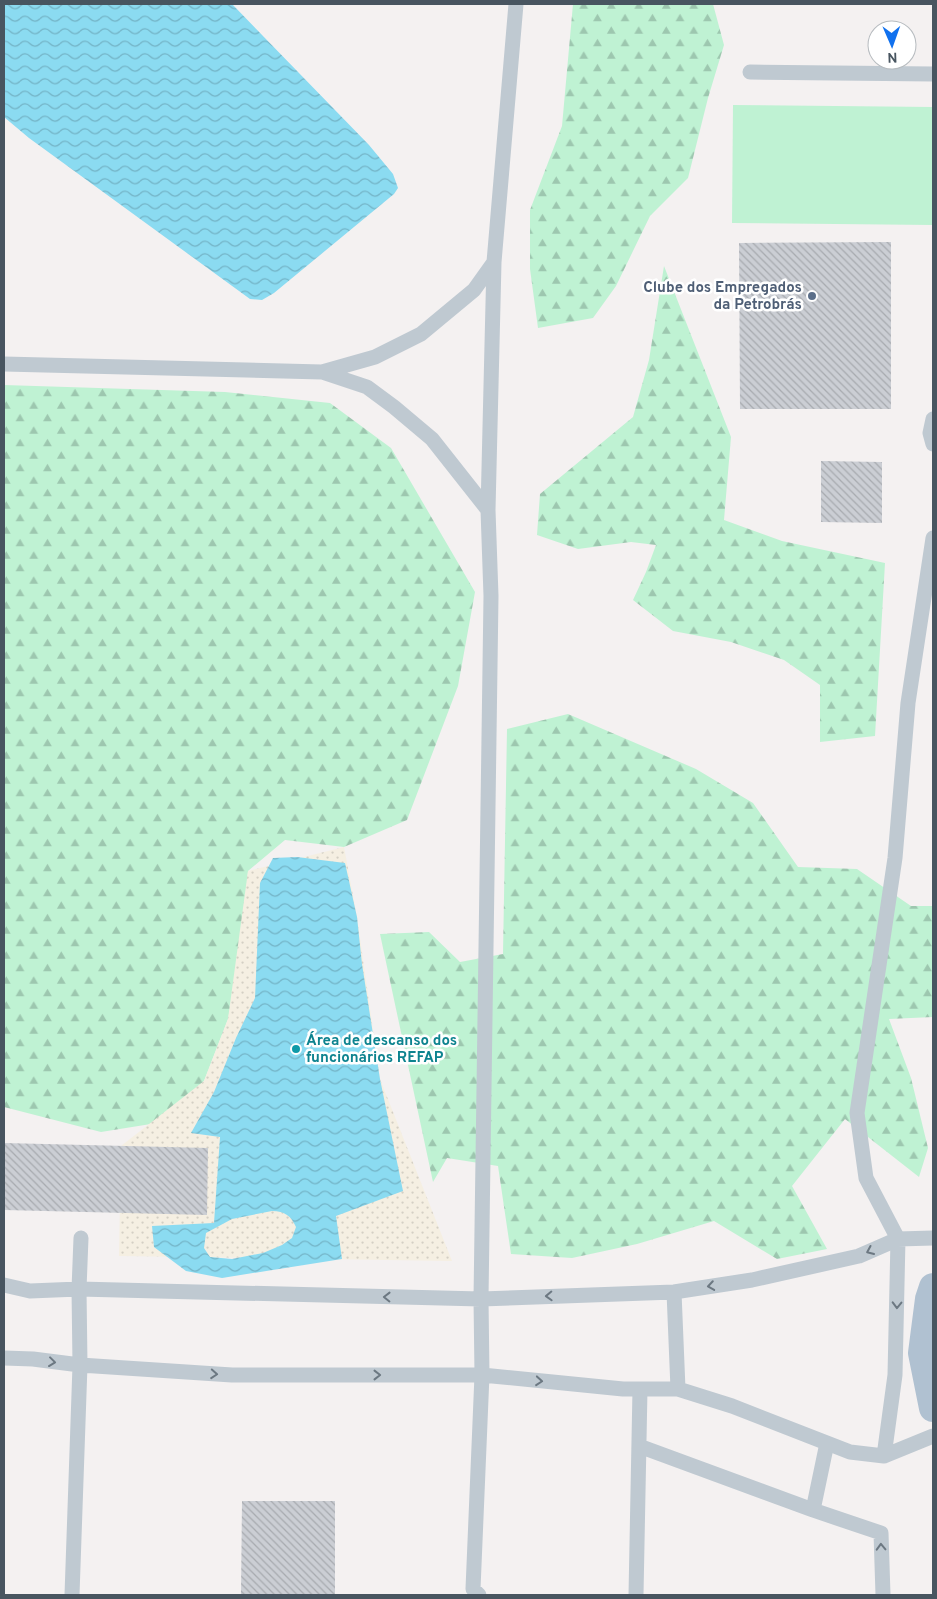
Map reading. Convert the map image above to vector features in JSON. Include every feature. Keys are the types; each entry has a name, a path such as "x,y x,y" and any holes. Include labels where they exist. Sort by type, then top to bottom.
{"main road":[{"path":"933,1287 929,1299 922,1353 933,1408"}],"lane":[{"path":"479,1595 473,1589 482,1376 481,1299 491,596 488,510 494,262 516,4"},
{"path":"750,72 933,74"},
{"path":"322,372 375,357 420,334 474,290 494,262"},
{"path":"4,364 322,372 367,386 394,407 432,439 488,510"},
{"path":"933,419 930,433 933,444"},
{"path":"884,1456 895,1375 898,1239 866,1178 857,1113 895,858 908,703 933,538"},
{"path":"72,1595 80,1365 79,1290 81,1238"},
{"path":"4,1285 30,1291 79,1290 481,1299 674,1292 752,1280 859,1256 898,1239 933,1238"},
{"path":"674,1292 678,1390"},
{"path":"4,1358 232,1375 482,1376 640,1389 678,1390 732,1406 850,1452 884,1456 933,1436"},
{"path":"636,1595 640,1389"},
{"path":"813,1510 827,1443"},
{"path":"639,1446 881,1533 884,1595"}],"green space":[{"path":"573,4 713,4 724,45 708,98 688,178 650,216 616,286 593,318 538,328 530,269 530,210 562,126"},
{"path":"733,105 933,107 933,225 732,223"},
{"path":"664,266 731,437 724,520 782,541 885,563 875,736 820,742 820,685 784,660 731,642 673,631 633,600 656,545 631,542 578,549 537,535 540,494 633,417 649,360"},
{"path":"4,385 225,392 330,403 391,448 475,592 458,686 407,820 344,847 285,840 248,871 241,955 228,1019 204,1081 157,1123 101,1132 4,1107"},
{"path":"568,714 696,769 753,803 798,867 857,869 911,906 933,906 933,1017 889,1019 911,1078 928,1148 919,1177 845,1119 792,1186 827,1249 777,1259 714,1221 637,1244 572,1258 511,1254 498,1166 447,1158 433,1182 380,934 429,932 460,962 503,954 507,729"}],"sand":[{"name":"Área de descanso dos funcionários REFAP","path":"344,847 357,917 380,1079 452,1261 119,1256 121,1146 204,1081 228,1019 248,871"}],"water":[{"path":"4,4 232,4 369,145 393,174 398,188 394,194 274,293 262,300 250,299 29,138 4,117"},
{"name":"Área de descanso dos funcionários REFAP","path":"297,857 345,863 357,917 362,964 380,1079 403,1191 336,1216 342,1259 222,1278 186,1271 154,1247 152,1226 214,1223 220,1137 191,1133 214,1092 255,998 260,883 273,858","holes":["272,1211 287,1215 296,1227 292,1238 282,1245 263,1253 232,1259 210,1257 204,1248 206,1233 232,1219"]}],"building":[{"path":"891,242 891,409 740,409 739,243"},
{"path":"821,461 882,462 882,523 821,522"},
{"path":"4,1143 208,1148 207,1215 4,1210"},
{"path":"242,1501 335,1501 335,1595 241,1595"}],"place":[{"name":"Clube dos Empregados da Petrobrás","path":"812,296"},
{"name":"Área de descanso dos funcionários REFAP","path":"296,1049"}]}
